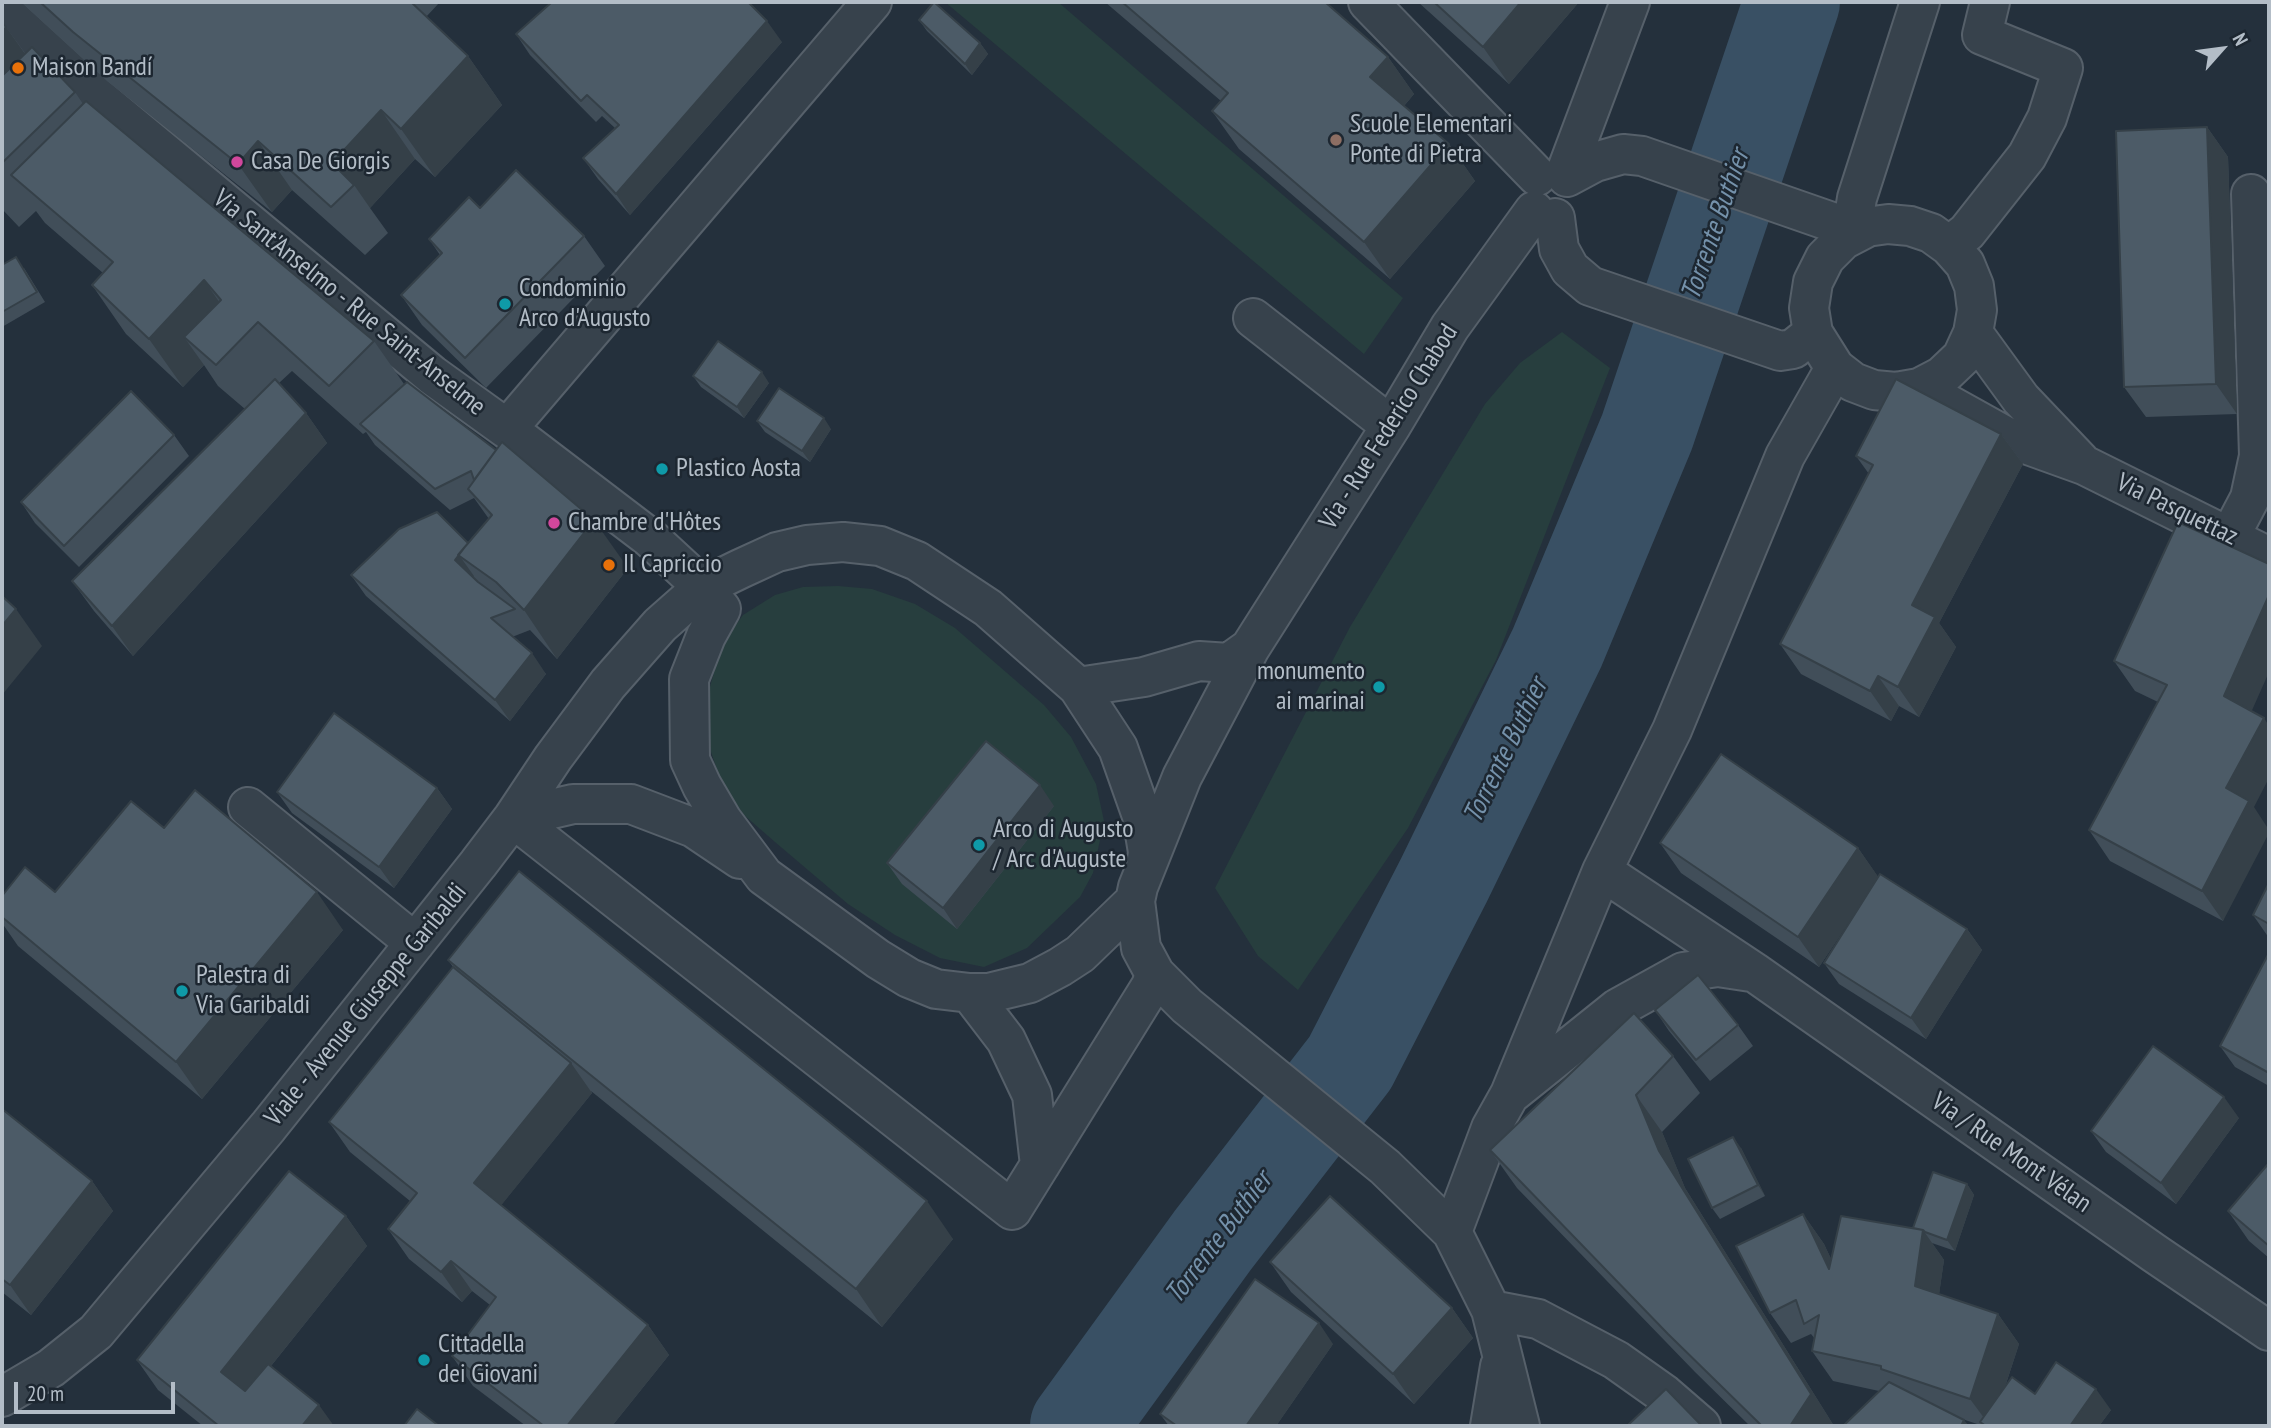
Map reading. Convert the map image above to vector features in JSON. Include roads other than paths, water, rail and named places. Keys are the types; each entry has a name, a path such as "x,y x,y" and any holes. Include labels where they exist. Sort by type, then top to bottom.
{"street":[{"path":"507,429 872,2"},
{"path":"1368,2 1552,191 1559,248 1570,269 1590,286 1780,351 1793,349 1813,333"},
{"name":"Via - Rue Federico Chabod","path":"1141,884 1182,777 1250,649 1391,426 1450,327 1552,191 1630,2"},
{"path":"1552,191 1595,162 1623,155 1642,156 1850,226 1888,224 1910,226 1931,233 1949,246 1965,264 1974,286 1977,310 1973,334 1962,357 1942,376 1919,388 1896,392 1874,390 1853,382 1835,368 1813,333 1809,308 1813,282 1825,258 1843,240 1850,226 1920,2"},
{"path":"1949,246 1967,232 2027,156 2047,118 2063,68 1982,35 1990,2"},
{"name":"Via Sant'Anselmo - Rue Saint-Anselme","path":"2,10 94,95 432,375 650,538 704,586"},
{"path":"2230,536 2250,498 2259,456 2251,194"},
{"path":"1253,318 1391,426"},
{"name":"Via Pasquettaz","path":"1973,334 2021,399 2084,465"},
{"path":"1452,1232 1491,1128 1510,1094 1602,871 1672,730 1785,456 1835,368"},
{"name":"Via Pasquettaz","path":"1919,388 2009,438 2084,465 2269,557"},
{"name":"Viale - Avenue Giuseppe Garibaldi","path":"2,1397 51,1368 96,1332 268,1127 415,943 513,818 608,684 660,625 704,586 777,552 807,545 843,542 880,546 917,561 988,608 1078,687 1118,748 1145,828 1141,884 1141,948 1155,974 1187,1006 1385,1167 1452,1232 1491,1310 1520,1426"},
{"path":"704,586 721,609 706,636 689,679 690,760 722,820 764,876"},
{"path":"1078,687 1144,677 1199,661 1229,663 1250,649"},
{"path":"513,818 573,804 631,804 694,828 878,959 909,978 936,989 970,993 989,993 1030,983 1060,967 1080,954 1141,884"},
{"path":"248,807 415,943"},
{"path":"513,818 1012,1210 1151,986 1155,974"},
{"name":"Via / Rue Mont Vélan","path":"1602,871 1754,972 2269,1331"},
{"path":"1510,1094 1618,1009 1683,972 1718,967 1754,972"},
{"path":"970,993 1006,1040 1032,1095 1040,1166"},
{"path":"1491,1310 1538,1319 1616,1360 1664,1394 1701,1426"},
{"path":"1490,1426 1503,1350"}],"waterway":[{"name":"Torrente Buthier","path":"1078,1426 1213,1240 1350,1063 1444,880 1557,648 1647,432 1792,2"}],"place":[{"name":"Maison Bandí","path":"18,68"},
{"name":"Scuole Elementari Ponte di Pietra","path":"1336,140"},
{"name":"Casa De Giorgis","path":"237,162"},
{"name":"Condominio Arco d'Augusto","path":"505,304"},
{"name":"Plastico Aosta","path":"662,469"},
{"name":"Chambre d'Hôtes","path":"554,523"},
{"name":"Il Capriccio","path":"609,565"},
{"name":"monumento ai marinai","path":"1379,687"},
{"name":"Arco di Augusto / Arc d'Auguste","path":"979,845"},
{"name":"Palestra di Via Garibaldi","path":"182,991"},
{"name":"Cittadella dei Giovani","path":"424,1360"}]}
